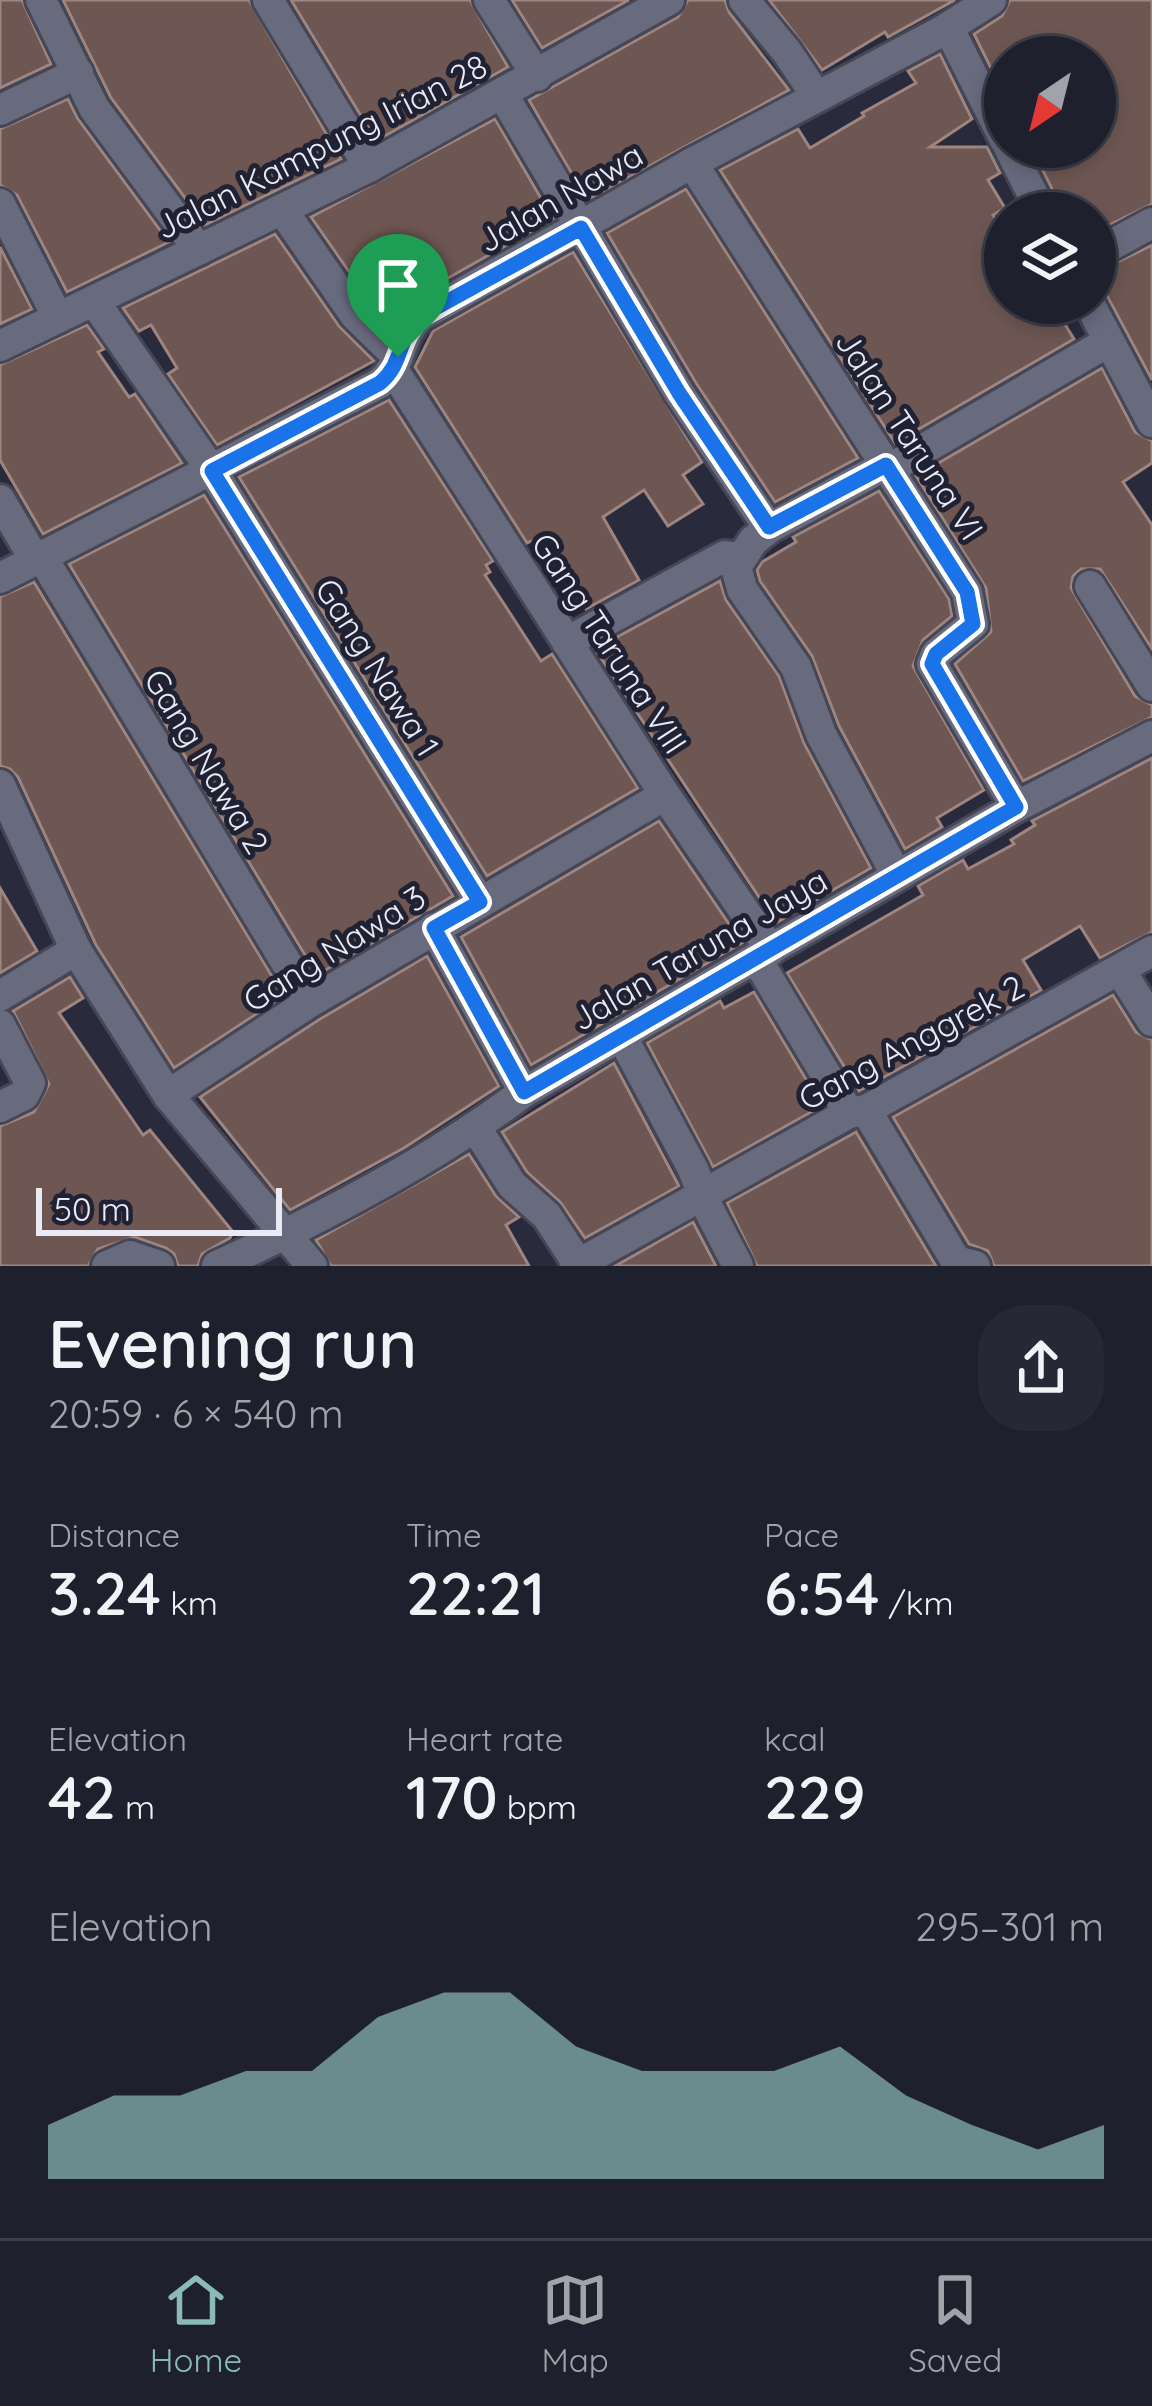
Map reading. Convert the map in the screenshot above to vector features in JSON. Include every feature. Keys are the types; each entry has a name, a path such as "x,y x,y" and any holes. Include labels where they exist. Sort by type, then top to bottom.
{"street":[{"path":"41,0 94,108 199,250"},
{"path":"268,0 369,167"},
{"path":"489,0 537,76"},
{"name":"Jalan Kampung Irian 28","path":"0,346 369,167 669,0"},
{"path":"744,0 788,52 817,97"},
{"name":"Jalan Nawa","path":"0,578 380,383 396,364 406,329 421,316 991,0"},
{"path":"944,30 953,37 984,98"},
{"path":"0,110 78,73"},
{"path":"503,95 679,393 769,527"},
{"name":"Jalan Taruna VI","path":"692,163 967,592 973,624 936,654 932,664 1016,807"},
{"path":"0,204 58,318"},
{"name":"Gang Taruna VIII","path":"283,211 355,315 396,364 858,1112 956,1261 975,1266"},
{"path":"1116,243 1152,223"},
{"name":"Gang Nawa 1","path":"94,301 212,471 480,902"},
{"path":"1099,324 1152,422"},
{"path":"897,876 821,734 796,667 742,589 736,567 769,527 915,454 1108,342"},
{"name":"Gang Nawa 2","path":"0,500 310,1002"},
{"path":"567,642 725,556 740,558"},
{"path":"1090,586 1152,686"},
{"name":"Jalan Taruna Jaya","path":"217,1266 289,1234 476,1128 524,1092 626,1046 897,876 1152,736"},
{"path":"2,794 76,950 168,1095 312,1266"},
{"name":"Gang Nawa 3","path":"168,1095 310,1002 665,795"},
{"path":"434,928 524,1092"},
{"path":"0,996 76,950"},
{"name":"Gang Anggrek 2","path":"576,1265 1152,952"},
{"path":"1120,970 1152,1022"},
{"path":"0,1025 29,1083 24,1095 0,1106"},
{"path":"626,1046 738,1266"},
{"path":"476,1128 512,1185 547,1216 576,1265"},
{"path":"107,1266 130,1256 159,1266"}],"building":[{"path":"0,0 22,0 51,64 0,88"},
{"path":"63,0 249,0 341,159 205,225 111,98"},
{"path":"291,0 470,0 508,67 376,141"},
{"path":"512,0 629,0 542,48"},
{"path":"688,0 725,0 729,12 789,90 587,200 529,100 678,17"},
{"path":"769,0 955,0 888,37 885,32 822,70"},
{"path":"1010,0 1152,0 1152,204 1116,222 1116,192 1054,192 1042,168 1116,168 1116,36 984,36 984,54 974,34 1002,16"},
{"path":"940,54 972,119 930,147 984,147 984,168 998,168 1000,173 988,180 995,192 984,192 984,324 1065,324 1074,339 895,443 720,170 798,129 810,148 916,83 908,71"},
{"path":"68,99 169,242 67,292 17,195 0,185 0,129"},
{"path":"495,119 553,219 411,299 391,323 370,302 311,217"},
{"path":"686,189 858,458 775,502 696,383 607,233"},
{"path":"275,234 339,326 374,361 217,445 168,374 177,368 151,325 139,331 123,308"},
{"path":"1152,245 1152,380 1116,313 1116,263"},
{"path":"0,247 32,309 0,324"},
{"path":"573,252 702,462 683,475 703,504 668,526 644,490 603,517 639,580 586,609 543,535 527,543 415,367 433,331"},
{"path":"87,325 104,349 98,352 129,397 135,394 182,463 43,534 0,460 0,365"},
{"path":"1102,368 1135,432 1152,441 1152,463 1123,482 1152,525 1152,649 1100,569 1081,569 1073,576 1071,588 1135,696 1152,705 1152,717 1023,781 955,664 991,632 986,588 916,476"},
{"path":"389,400 493,561 486,565 490,572 485,575 541,661 552,654 638,788 487,876 239,477"},
{"path":"879,491 949,599 952,616 923,640 913,666 984,790 937,818 942,827 905,849 839,726 812,656 757,570 796,542 793,537"},
{"path":"204,495 453,896 317,975 69,564"},
{"path":"720,581 726,600 779,676 804,743 871,868 776,923 595,649"},
{"path":"34,582 284,996 174,1068 96,945 18,777 0,766 0,597"},
{"path":"1152,758 1152,932 1100,958 1080,926 1023,960 1041,990 859,1091 787,973 923,895 918,886 963,860 968,869 1014,844 1011,840 1035,825 1032,821"},
{"path":"659,821 742,943 531,1065 461,937"},
{"path":"0,888 37,951 0,973"},
{"path":"427,956 499,1086 404,1148 290,1210 200,1097"},
{"path":"70,977 83,998 59,1013 143,1135 150,1130 233,1232 202,1254 198,1266 178,1266 166,1248 135,1237 98,1249 88,1266 0,1266 0,1126 34,1112 49,1084 13,1011"},
{"path":"754,992 822,1106 713,1167 647,1043 720,1001 724,1008"},
{"path":"1113,995 1136,1032 1152,1040 1152,1266 994,1266 988,1251 969,1244 893,1117"},
{"path":"614,1063 679,1186 585,1238 560,1202 527,1172 502,1132"},
{"path":"856,1132 936,1266 757,1266 727,1203"},
{"path":"469,1154 496,1196 519,1217 506,1225 529,1266 331,1266 316,1240"},
{"path":"693,1222 716,1266 615,1266"}],"route":[{"path":"581,228 679,393 769,527 886,465 967,592 973,624 936,654 932,664 1016,807 524,1092 434,928 480,902 212,471 380,383 394,371 398,357 406,329 421,316 581,228"}]}
